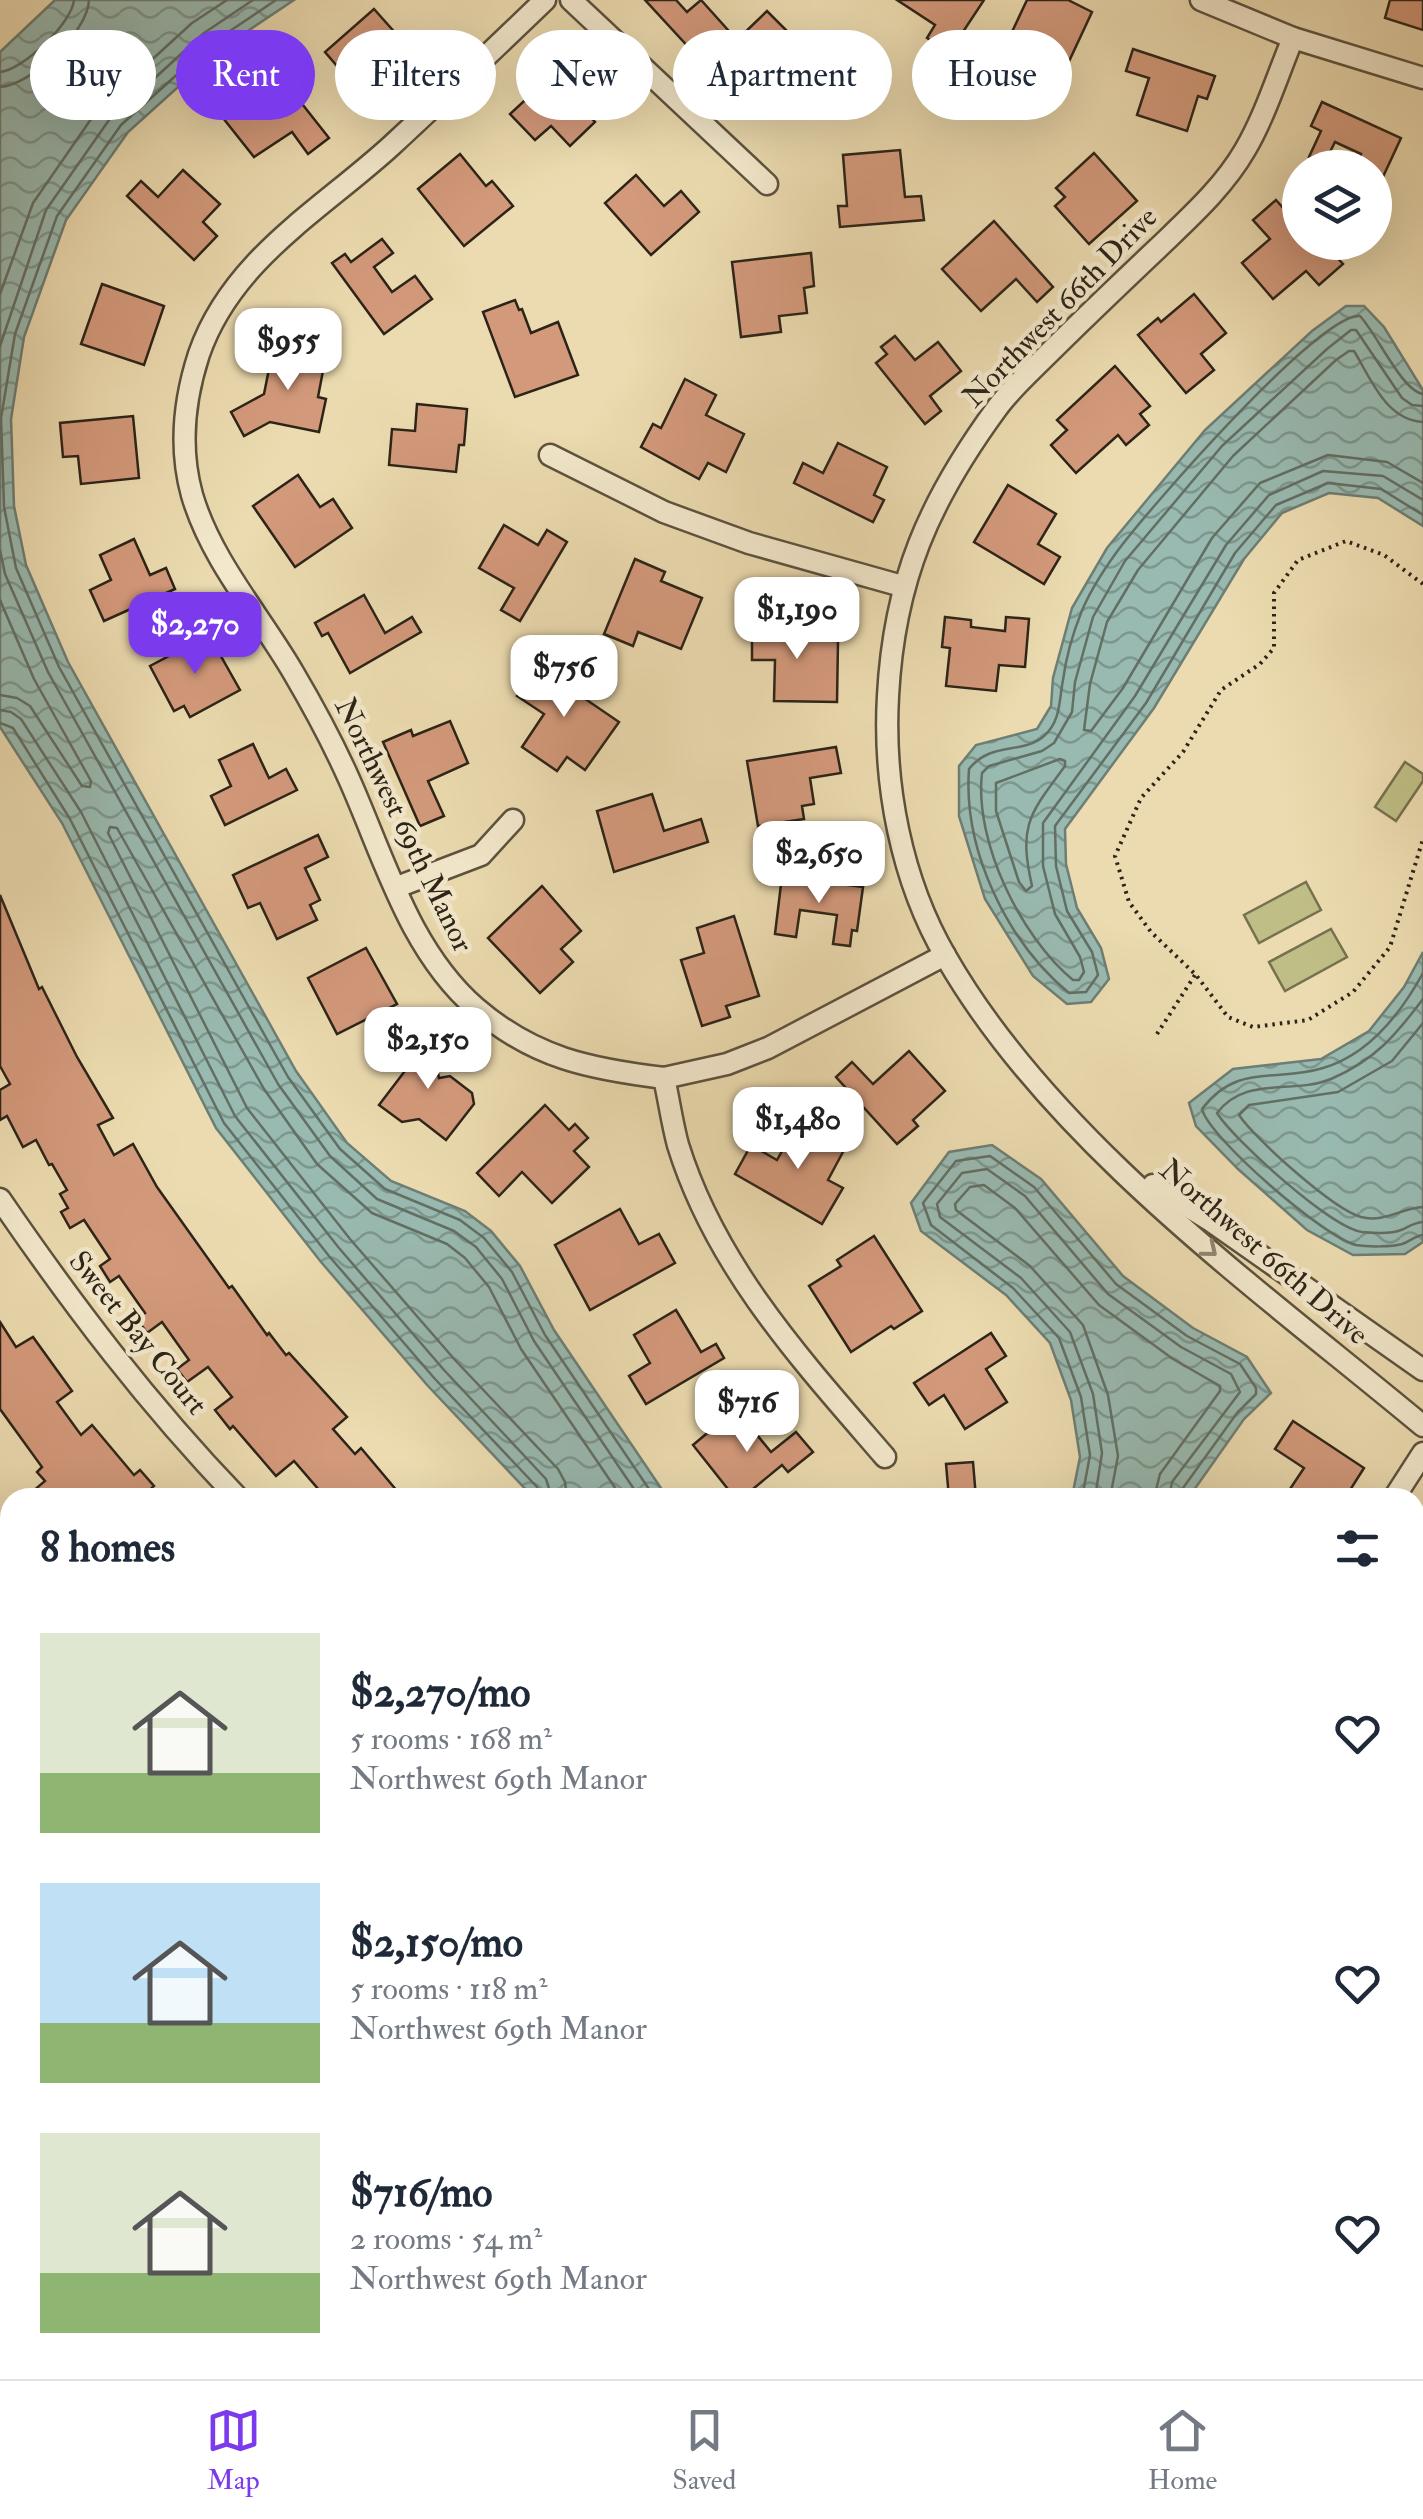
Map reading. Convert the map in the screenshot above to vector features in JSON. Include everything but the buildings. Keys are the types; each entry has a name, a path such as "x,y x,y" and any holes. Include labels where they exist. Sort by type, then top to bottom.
{"street":[{"name":"Northwest 69th Manor","path":"545,0 389,148 251,265 223,302 200,352 187,398 183,447 192,494 209,541 293,672 347,774 416,934 440,972 475,1008 519,1040 563,1061 664,1078"},
{"path":"571,0 767,184"},
{"path":"1201,0 1293,38 1423,78"},
{"name":"Northwest 66th Drive","path":"1293,38 1246,150 1204,204 1004,399 960,458 926,524 902,586 890,649 886,733 894,816 916,889 945,955 996,1032 1041,1087 1196,1238 1423,1426"},
{"path":"550,456 664,512 749,544 902,586"},
{"path":"396,887 481,855 513,820"},
{"path":"885,1457 784,1341 742,1280 709,1220 678,1146 664,1078 727,1064 768,1048 945,955"},
{"name":"Northwest 66th Drive","path":"1113,1160 1211,1221 1423,1370"},
{"name":"Sweet Bay Court","path":"0,1200 93,1332 229,1488"},
{"path":"1400,1488 1423,1453"}],"path":[{"path":"1423,584 1384,555 1346,542 1298,560 1274,593 1274,648 1260,664 1221,690 1183,752 1141,798 1115,856 1128,902 1151,932 1196,975 1228,1016 1253,1026 1308,1020 1353,992 1390,947 1423,839"},
{"path":"1157,1034 1196,975"}],"shaded area":[{"path":"1405,762 1423,774 1423,781 1396,821 1375,807"},
{"path":"1306,882 1321,910 1259,943 1244,915"},
{"path":"1331,929 1347,957 1285,991 1269,962"}],"water":[{"path":"55,0 294,0 249,30 176,30 176,89 156,107 156,30 30,30 30,120 141,120 128,132 66,220 24,337 11,419 14,506 26,565 68,662 296,1071 347,1143 391,1181 465,1211 491,1231 520,1266 554,1330 661,1488 524,1488 428,1386 321,1262 216,1128 62,823 0,727 0,52"},
{"path":"1346,306 1364,306 1384,327 1423,390 1423,526 1378,498 1329,493 1282,513 1244,559 1154,708 1065,829 1066,864 1077,908 1101,948 1109,979 1091,1002 1067,1004 1033,976 985,899 959,816 959,766 976,745 1037,729 1051,706 1053,678 1072,608 1107,548 1205,430 1312,331"},
{"path":"1423,952 1423,1242 1405,1254 1353,1255 1307,1230 1238,1169 1196,1126 1189,1103 1233,1069 1321,1059 1369,1031 1404,987"},
{"path":"992,1145 1041,1179 1123,1276 1193,1328 1247,1357 1271,1393 1244,1419 1195,1488 1074,1488 1080,1457 1071,1400 1050,1343 1006,1295 921,1231 911,1203 949,1152"}]}
